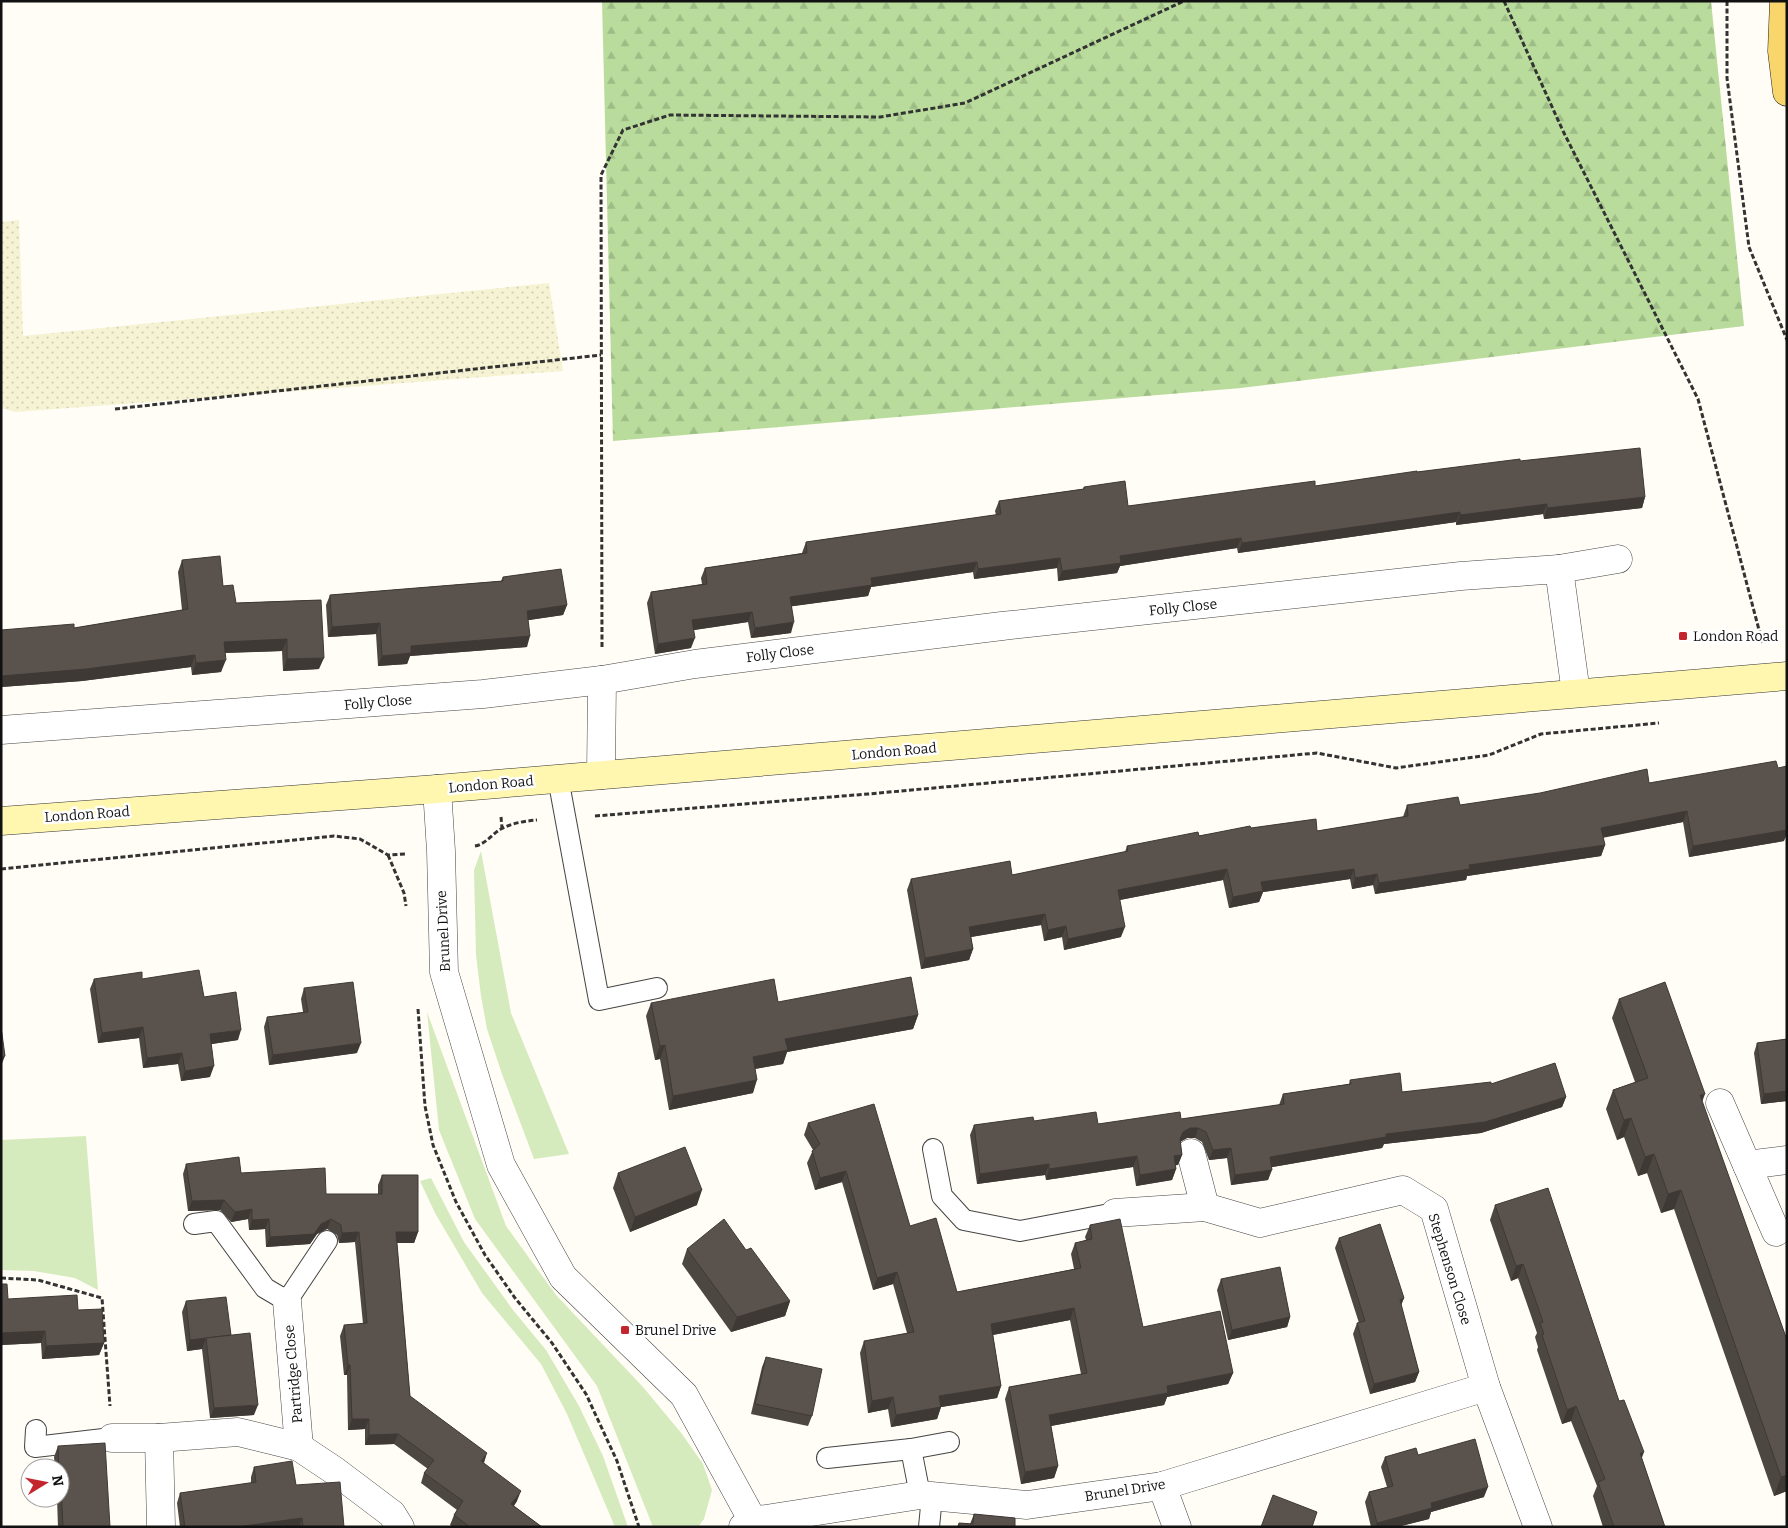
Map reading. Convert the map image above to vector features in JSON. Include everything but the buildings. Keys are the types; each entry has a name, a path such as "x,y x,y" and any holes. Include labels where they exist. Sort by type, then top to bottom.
{"main road":[{"path":"1784,1 1782,51 1787,92"},
{"name":"London Road","path":"1,821 436,789 1779,676"}],"street":[{"name":"Folly Close","path":"1,730 473,694 602,680 695,664 1002,626 1451,577 1559,569 1618,559"},
{"path":"1559,569 1576,693"},
{"path":"601,775 602,680"},
{"name":"Brunel Drive","path":"436,789 441,851 444,972 501,1165 563,1277 684,1395 748,1524 926,1495 1027,1506 1162,1486 1486,1387"},
{"path":"1720,1103 1776,1232"},
{"path":"1191,1152 1205,1207"},
{"path":"1746,1165 1787,1160"},
{"name":"Stephenson Close","path":"1115,1213 1205,1207 1260,1223 1403,1190 1434,1210 1486,1387 1538,1527"},
{"name":"Partridge Close","path":"287,1301 298,1447"},
{"name":"Partridge Close","path":"112,1438 159,1438 238,1432 298,1447 335,1471 392,1514 400,1527"},
{"path":"159,1438 160,1527"},
{"path":"1162,1486 1176,1527"}],"lane":[{"path":"558,778 599,1000 657,988"},
{"path":"933,1149 942,1196 964,1220 1020,1231 1115,1213"},
{"path":"194,1224 216,1221 265,1288 287,1301 327,1241"},
{"path":"36,1430 36,1447 112,1438"},
{"path":"827,1458 911,1449 949,1442"},
{"path":"911,1449 926,1495 929,1527"}],"path":[{"path":"602,680 601,175 623,130 670,116 880,117 965,103 1184,1"},
{"path":"1504,1 1563,131 1698,399 1779,676"},
{"path":"1727,1 1727,78 1749,247 1787,340"},
{"path":"116,409 601,355"},
{"path":"481,845 502,828 516,824 565,818 858,795 1317,753 1396,768 1489,755 1541,734 1667,722"},
{"path":"1,869 334,836 360,839 388,855"},
{"path":"1,1278 38,1280 102,1298 112,1438"}],"shaded area":[{"path":"19,220 23,336 549,283 563,371 16,412 1,408 1,222"}],"green space":[{"path":"602,1 1711,1 1744,326 1241,388 613,441"},
{"path":"481,851 511,1013 569,1154 534,1159 487,1029 476,955 474,870"},
{"path":"427,1012 506,1226 556,1295 643,1387 682,1434 703,1464 712,1490 704,1519 698,1527 653,1527 597,1386 475,1219 439,1130"},
{"path":"86,1136 98,1290 75,1278 34,1271 1,1270 1,1140"},
{"path":"431,1178 464,1242 513,1310 546,1350 579,1406 603,1456 628,1527 615,1527 567,1414 541,1364 482,1293 435,1213 420,1181"}],"place":[{"name":"London Road","path":"1683,636"},
{"name":"Brunel Drive","path":"625,1330"}]}
